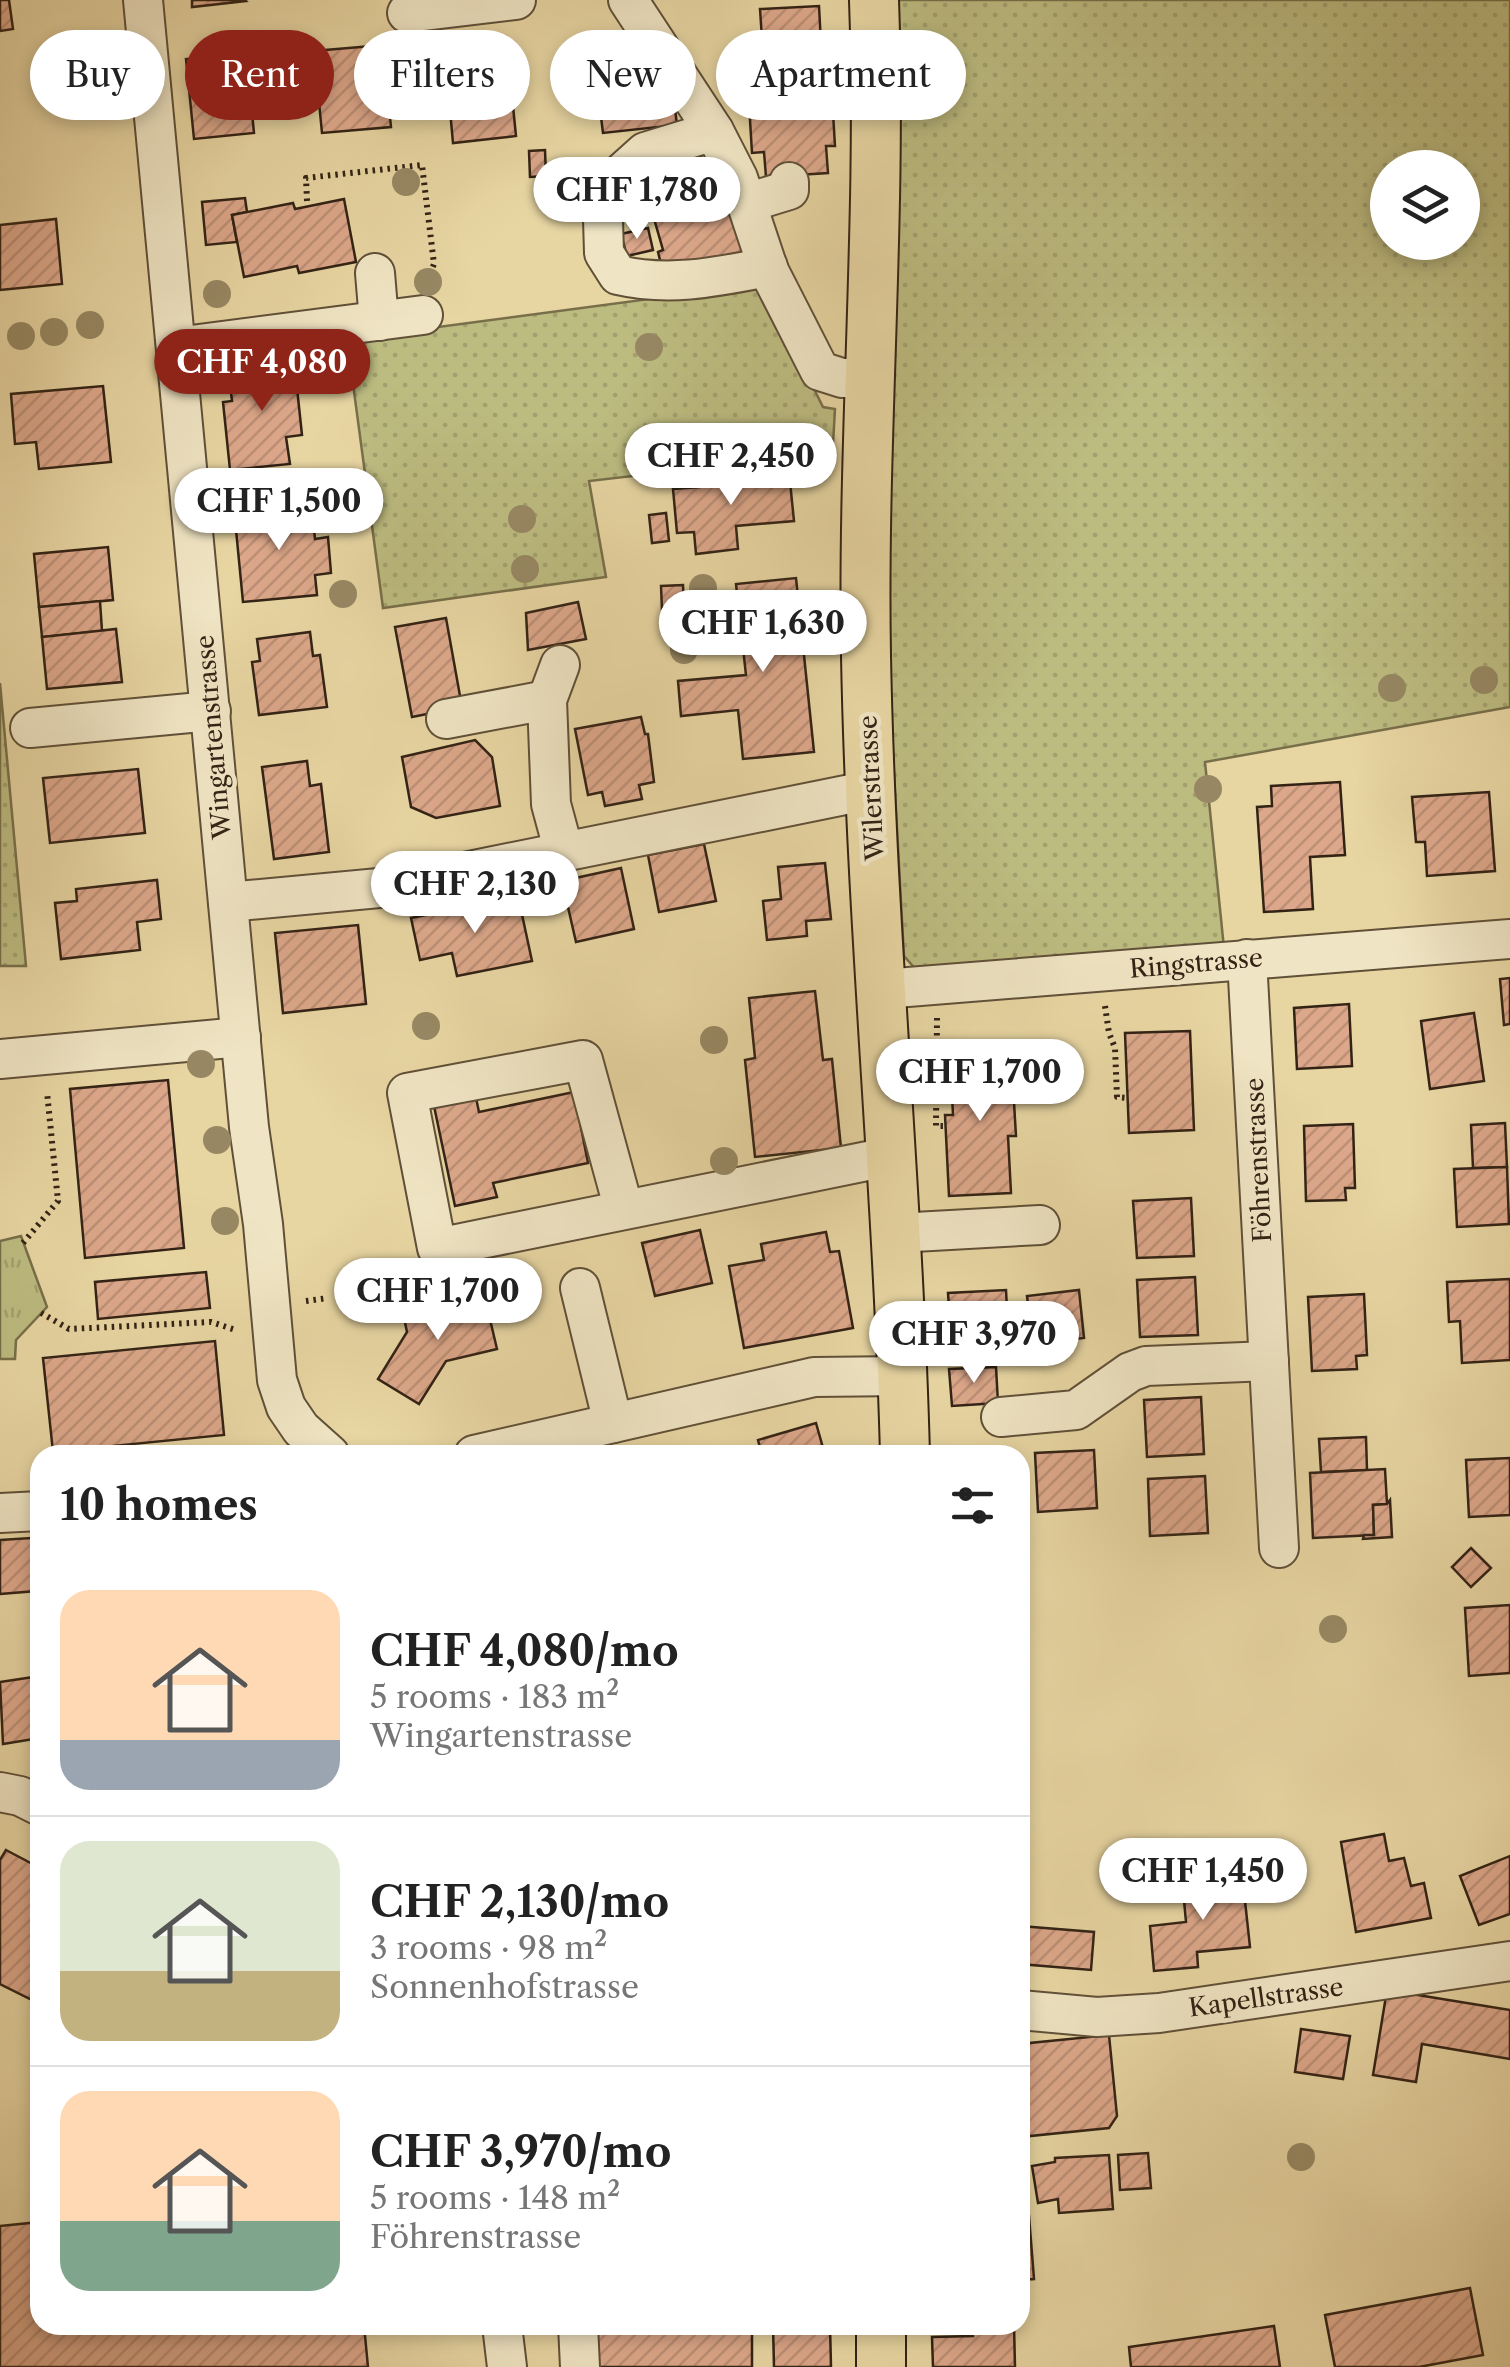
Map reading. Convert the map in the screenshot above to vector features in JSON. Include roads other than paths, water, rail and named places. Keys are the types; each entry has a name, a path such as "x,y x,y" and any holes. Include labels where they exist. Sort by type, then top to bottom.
{"main road":[{"name":"Wilerstrasse","path":"874,0 865,598 870,790 905,1445"},
{"path":"880,2335 881,2367"}],"street":[{"name":"Wingartenstrasse","path":"143,0 241,1037 263,1126 274,1222 277,1380 286,1407 311,1445"},
{"path":"406,12 516,0"},
{"path":"628,0 714,131 747,203 768,267 820,370 842,378 868,378"},
{"path":"714,131 645,152 615,179 622,212 604,253 618,275 651,283 698,280 768,267"},
{"path":"747,203 789,190 789,182"},
{"path":"375,273 380,321"},
{"path":"176,347 424,315"},
{"path":"560,665 546,700 551,804 564,852"},
{"path":"446,719 546,700"},
{"path":"30,728 210,712"},
{"path":"228,902 390,887 870,790"},
{"name":"Ringstrasse","path":"883,989 1510,938"},
{"name":"Föhrenstrasse","path":"1248,959 1279,1548"},
{"path":"0,1059 241,1037"},
{"path":"624,1210 583,1060 407,1093 437,1248 892,1156"},
{"path":"896,1233 1040,1224"},
{"path":"580,1288 614,1423"},
{"path":"1002,1416 1076,1410 1130,1372 1146,1366 1268,1361"},
{"path":"518,1445 814,1377 902,1376"},
{"path":"0,1514 30,1512"},
{"path":"0,1792 30,1801"},
{"name":"Kapellstrasse","path":"1030,2011 1097,2017 1159,2013 1510,1961"},
{"path":"503,2335 507,2367"},
{"path":"578,2335 580,2367"}]}
